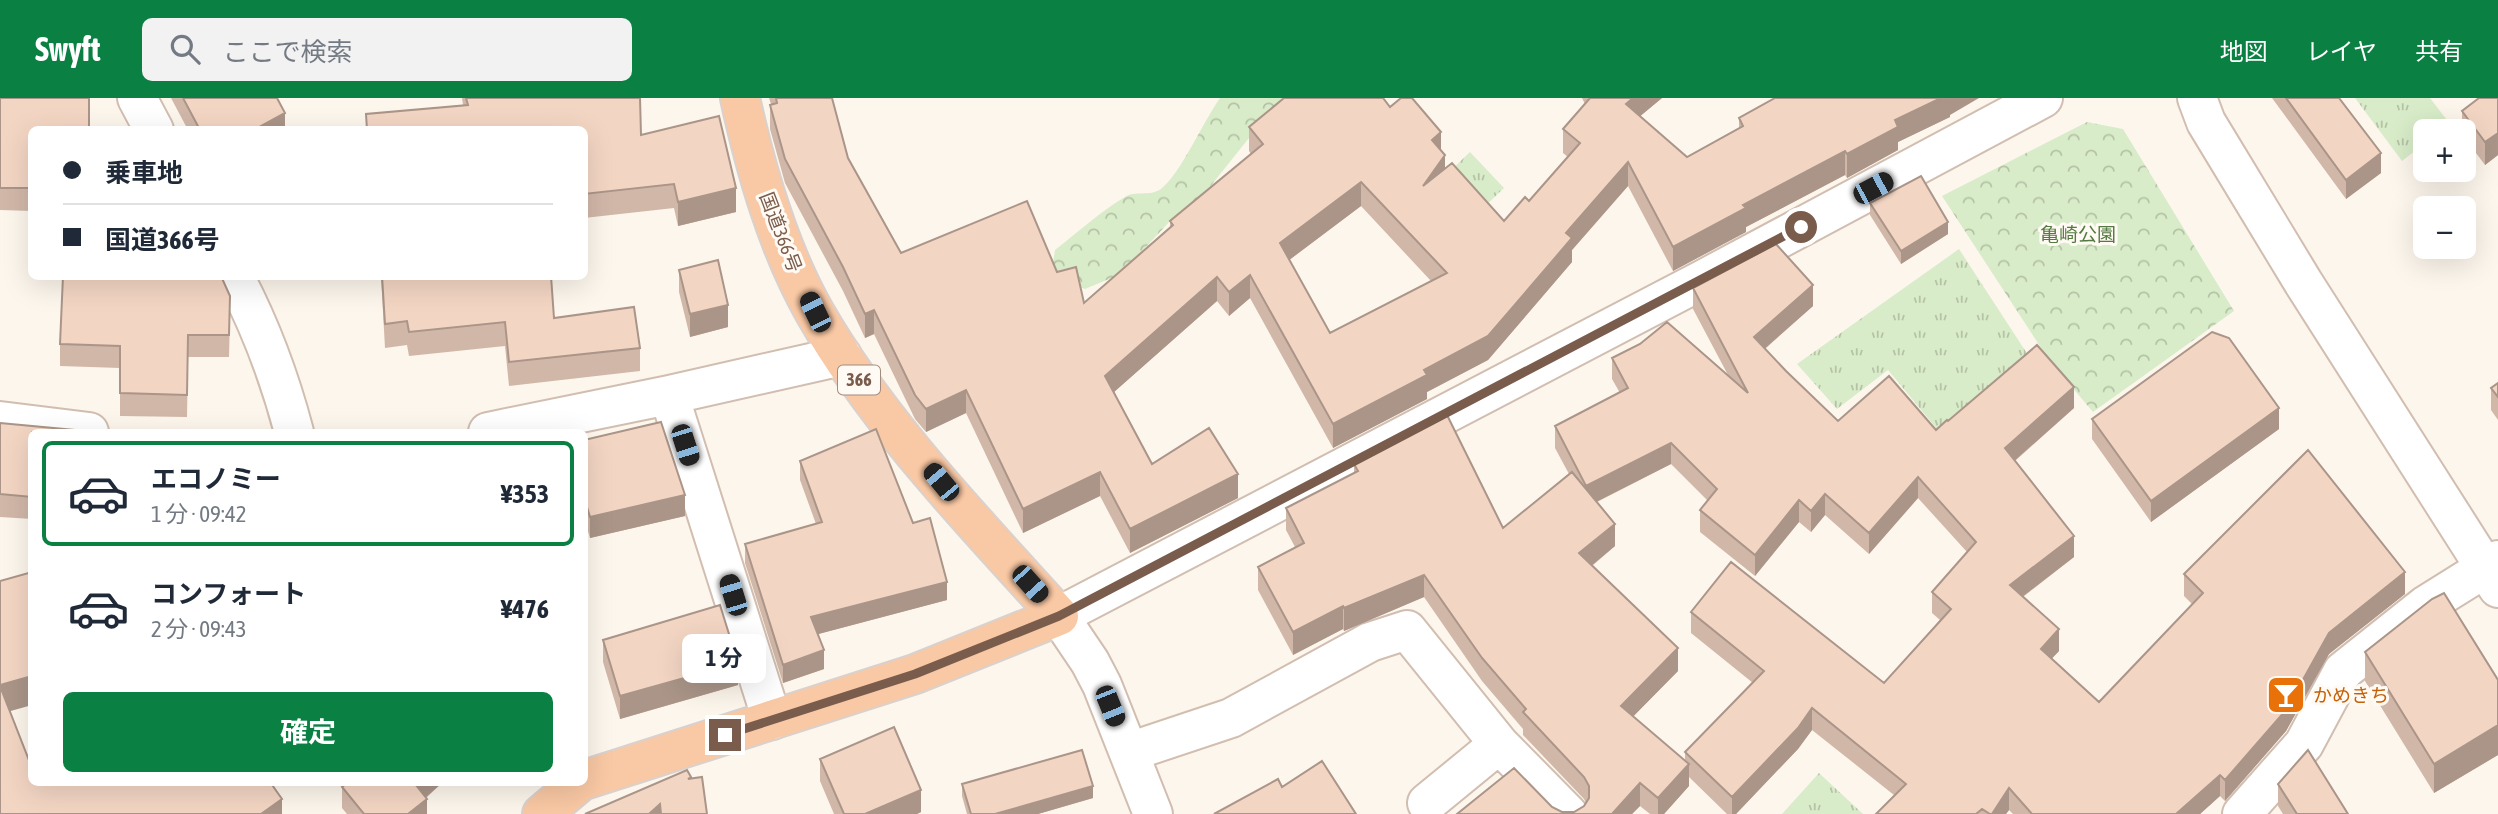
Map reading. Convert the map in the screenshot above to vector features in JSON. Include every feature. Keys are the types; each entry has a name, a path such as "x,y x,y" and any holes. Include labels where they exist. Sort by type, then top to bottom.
{"highway":[{"name":"国道366号","path":"740,98 749,139 772,215 815,312 842,356 890,423 1059,616"},
{"path":"588,779 915,674 1059,616"},
{"path":"542,814 576,786"}],"street":[{"path":"137,98 152,126"},
{"path":"1153,814 1102,685 1059,616 1704,279 2043,98"},
{"path":"2197,98 2206,122 2296,270 2494,572 2426,605 2343,671 2304,744 2242,814"},
{"path":"236,280 248,302 293,429"},
{"path":"503,429 842,356"},
{"path":"669,395 772,720"},
{"path":"0,422 62,429"},
{"path":"1129,752 1231,718 1370,642 1408,630 1499,744 1568,814"},
{"path":"1427,803 1499,744"}],"green space":[{"path":"1220,98 1293,98 1289,102 1277,103 1193,208 1171,220 1121,274 1085,289 1051,275 1055,250 1089,222 1125,197 1157,191 1169,181"},
{"path":"2355,98 2430,98 2446,119 2413,119 2413,152 2402,161"},
{"name":"亀崎公園","path":"2087,122 2123,129 2234,311 2093,412 2049,360 1942,196"},
{"path":"1470,152 1504,188 1480,211 1446,175"},
{"path":"1959,249 2030,358 1937,429 1888,370 1837,409 1797,364"},
{"path":"1819,773 1863,814 1782,814"}],"building":[{"path":"0,98 89,98 89,126 28,126 28,188 0,188"},
{"path":"183,98 277,98 285,113 261,126 198,126"},
{"path":"466,98 640,98 641,135 719,116 736,188 678,202 674,184 588,194 588,126 367,126 366,114 468,105"},
{"path":"776,98 832,98 848,158 901,253 1027,201 1057,272 1076,267 1084,303 1173,225 1170,221 1263,144 1249,127 1284,98 1383,98 1390,107 1401,98 1412,98 1441,132 1432,140 1445,155 1423,186 1452,163 1504,221 1525,197 1529,201 1580,143 1563,129 1590,98 1633,98 1626,104 1687,157 1743,126 1739,118 1775,98 1941,98 1895,120 1898,127 1847,154 1845,151 1743,205 1746,208 1673,247 1628,162 1566,233 1572,238 1488,336 1424,370 1427,375 1333,424 1250,275 1229,292 1217,277 1105,376 1152,464 1209,428 1238,474 1130,529 1100,472 1023,509 966,390 926,409 915,395 874,310 865,314 785,159 770,105 777,103","holes":["1361,182 1447,273 1330,333 1280,243"]},
{"path":"2286,98 2339,98 2381,153 2346,180"},
{"path":"2479,98 2498,98 2498,133 2485,142 2476,130 2476,119 2468,119 2462,111"},
{"path":"1921,176 1948,222 1901,251 1870,203"},
{"path":"1776,244 1813,285 1754,337 1838,421 1889,376 1936,430 2037,345 2074,387 2005,448 2074,536 2010,585 2059,629 2041,649 2099,702 2203,593 2184,574 2308,450 2405,572 2329,633 2286,710 2225,780 2220,775 2176,814 2032,814 2009,788 1992,814 1982,809 1976,814 1876,814 1906,784 1812,708 1798,728 1732,797 1685,752 1764,671 1691,612 1731,562 1884,683 1951,609 1932,592 1976,542 1918,477 1869,533 1825,494 1811,511 1799,500 1755,555 1700,510 1717,489 1671,443 1586,486 1555,426 1628,388 1612,358 1640,344 1667,322 1748,393 1693,288"},
{"path":"718,260 728,305 690,314 679,270"},
{"path":"63,280 223,280 230,296 229,335 188,335 187,395 120,393 120,346 60,344"},
{"path":"382,280 551,280 554,318 634,307 640,348 509,362 505,322 409,332 407,321 385,324"},
{"path":"2212,332 2229,338 2279,408 2151,501 2092,419"},
{"path":"2498,383 2498,397 2491,388"},
{"path":"1447,415 1503,528 1572,472 1615,524 1579,553 1678,648 1621,706 1689,764 1658,798 1640,783 1612,814 1457,814 1514,768 1552,807 1562,812 1574,812 1584,806 1589,798 1589,786 1584,777 1523,712 1526,709 1482,658 1424,575 1344,608 1343,606 1293,632 1258,567 1304,543 1286,508 1358,471 1354,464"},
{"path":"661,422 685,495 590,517 588,439"},
{"path":"0,423 64,429 28,429 28,497 0,494"},
{"path":"876,429 913,523 930,518 947,582 811,617 824,650 783,665 745,544 822,522 800,461"},
{"path":"28,573 28,677 0,685 0,581"},
{"path":"2444,593 2498,680 2498,725 2434,764 2365,652 2432,599"},
{"path":"720,605 738,663 620,696 603,640"},
{"path":"0,686 28,758 28,786 273,786 282,799 261,814 0,814"},
{"path":"894,727 921,790 865,814 844,814 820,759"},
{"path":"1082,750 1093,786 995,814 971,814 962,784"},
{"path":"2308,750 2348,814 2297,814 2278,784"},
{"path":"1322,761 1356,814 1214,814 1278,779 1282,787"},
{"path":"687,770 691,777 688,779 702,777 707,814 661,814 660,804 649,814 585,814"},
{"path":"417,786 427,799 408,814 364,814 342,787"}],"place":[{"name":"かめきち","path":"2286,695"}],"route":[{"path":"725,735 915,674 1059,616 1801,227"}]}
